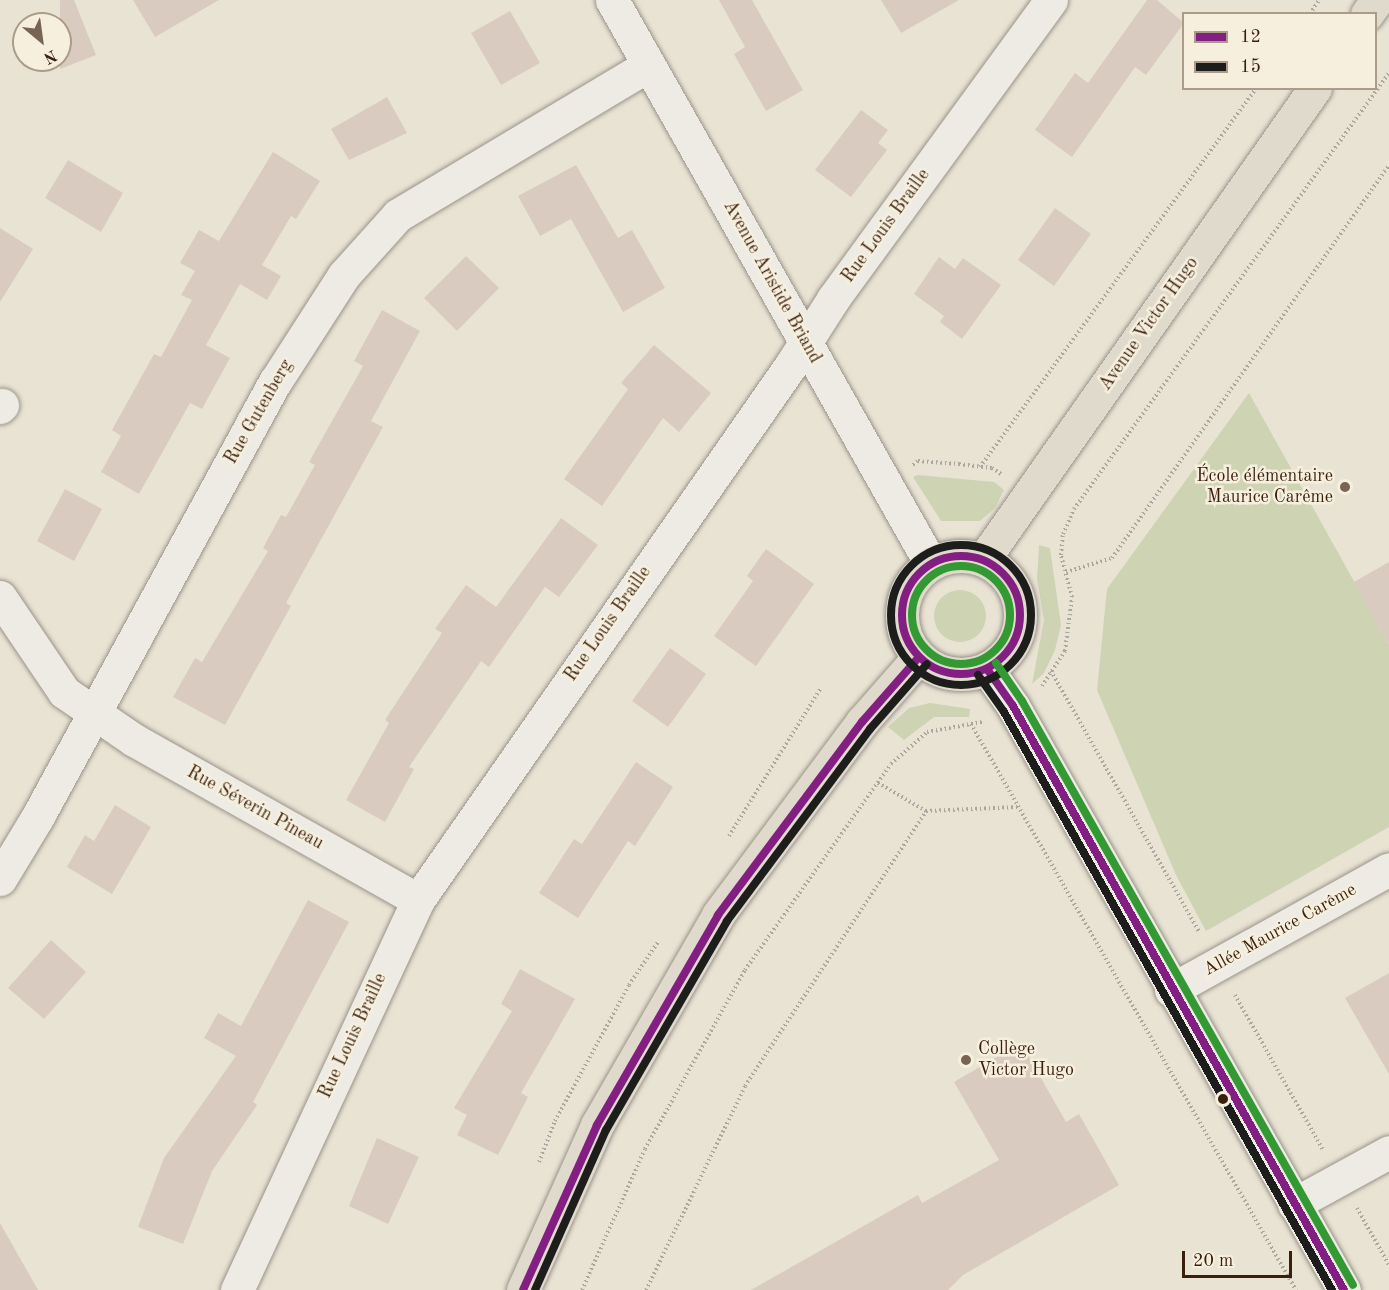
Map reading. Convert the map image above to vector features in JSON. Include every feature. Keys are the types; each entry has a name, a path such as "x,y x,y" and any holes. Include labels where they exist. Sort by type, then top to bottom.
{"main road":[{"name":"Avenue Victor Hugo","path":"983,560 1314,90"},
{"path":"966,555 983,560 1000,570 1013,585 1020,613 1014,641 1003,657 987,669 958,674 937,669 919,657 905,634 902,608 907,590 931,564 966,555"},
{"path":"523,1290 597,1125 718,915 862,722 919,657"}],"street":[{"name":"Avenue Aristide Briand","path":"612,0 888,482 931,564"},
{"name":"Rue Louis Braille","path":"237,1290 418,900 806,342 832,299 1051,0"},
{"name":"Rue Gutenberg","path":"0,879 96,712 275,382 344,275 398,215 649,65"},
{"name":"Rue Séverin Pineau","path":"0,597 64,692 134,740 418,900"},
{"path":"987,669 1013,706 1171,990 1344,1290"},
{"name":"Allée Maurice Carême","path":"1171,990 1389,869"},
{"path":"1294,1204 1389,1152"}],"path":[{"path":"980,467 1255,90"},
{"path":"1065,572 1112,558 1389,166"},
{"path":"888,482 918,461 993,468 1007,479"},
{"path":"971,724 1296,1290"},
{"path":"878,783 926,811 1018,807"},
{"path":"646,1290 745,1086 926,811"}],"green space":[{"path":"1249,393 1389,644 1389,827 1206,931 1176,875 1097,690 1107,589"},
{"path":"918,475 994,482 1004,490 995,508 980,521 941,521 913,477"},
{"path":"1039,545 1050,548 1061,625 1055,650 1044,673 1032,684 1044,620 1037,579"},
{"path":"960,590 974,594 982,602 986,616 982,630 974,638 960,642 946,638 938,630 934,616 938,602 946,594"},
{"path":"930,703 970,709 969,717 934,717 904,740 888,727 909,708"}],"building":[{"path":"60,0 74,0 96,55 72,64 72,12 60,12"},
{"path":"133,0 219,0 155,37"},
{"path":"719,0 752,0 803,90 766,111 734,54 745,47"},
{"path":"881,0 959,0 901,33"},
{"path":"1147,0 1157,0 1182,21 1182,26 1146,75 1135,67 1072,157 1035,130 1075,73 1088,83"},
{"path":"510,11 540,63 501,85 471,33"},
{"path":"387,97 407,133 349,160 331,129"},
{"path":"861,110 888,130 878,143 887,150 851,197 815,170"},
{"path":"273,152 320,181 296,219 291,216 262,265 281,276 267,300 240,284 206,345 230,358 202,409 190,403 139,494 101,472 121,436 112,430 154,354 161,357 192,300 181,295 195,271 180,263 199,230 219,241"},
{"path":"68,160 123,193 101,232 45,198"},
{"path":"576,165 618,238 632,230 665,288 623,312 571,219 540,236 518,196"},
{"path":"1055,208 1091,234 1054,286 1018,260"},
{"path":"0,228 33,249 0,302"},
{"path":"466,256 499,288 457,331 424,298"},
{"path":"939,257 955,269 963,258 1001,285 962,339 940,322 944,316 914,294"},
{"path":"382,310 420,331 371,421 383,427 286,603 291,606 225,725 173,697 195,658 202,662 268,551 263,548 281,515 286,517 315,465 309,462 363,366 354,361"},
{"path":"654,345 711,393 679,432 663,418 602,506 564,479 628,389 621,383"},
{"path":"65,489 102,509 74,561 37,541"},
{"path":"561,518 598,545 559,597 545,587 489,667 481,661 409,767 414,769 385,822 346,800 389,723 385,720 442,633 435,629 466,585 496,607"},
{"path":"766,549 814,584 756,666 714,636 753,581 747,576"},
{"path":"1389,562 1389,644 1354,582"},
{"path":"670,648 706,674 668,727 632,701"},
{"path":"636,762 673,787 635,846 628,841 578,918 539,893 574,839 582,844"},
{"path":"115,805 151,827 112,894 67,867 85,835 94,841"},
{"path":"308,900 349,922 253,1102 257,1105 212,1171 183,1244 138,1227 164,1158 236,1056 204,1038 218,1013 241,1026"},
{"path":"51,940 86,972 44,1019 8,988"},
{"path":"520,969 575,999 521,1093 528,1097 498,1155 457,1135 467,1115 454,1108 512,1011 501,1004"},
{"path":"1389,973 1389,1074 1345,998"},
{"path":"1021,1043 1066,1122 1079,1114 1119,1185 963,1275 948,1290 751,1290 918,1195 922,1203 999,1160 954,1082"},
{"path":"377,1138 419,1157 388,1224 349,1206"},
{"path":"0,1223 38,1290 0,1290"}],"transit line":[{"name":"15","path":"961,545 988,551 1000,557 1010,566 1019,576 1025,588 1031,615 1025,642 1019,654 1010,664 1000,673 988,679 961,685 934,679 922,673 912,664 903,654 897,642 891,615 897,588 903,576 912,566 922,557 934,551 961,545"},
{"name":"12","path":"961,556 984,560 1003,573 1016,592 1020,615 1016,638 1003,657 984,670 961,674 938,670 919,657 906,638 902,615 906,592 919,573 938,560 961,556"},
{"path":"961,566 980,570 995,581 1006,596 1010,615 1006,634 995,649 980,660 961,664 942,660 927,649 916,634 912,615 916,596 927,581 942,570 961,566"},
{"name":"12","path":"523,1290 597,1125 718,915 862,722 919,657"},
{"path":"996,663 1022,701 1353,1285"},
{"name":"15","path":"535,1290 606,1130 727,921 870,729 927,664"},
{"name":"12","path":"987,669 1013,706 1344,1290"},
{"name":"15","path":"978,675 1004,712 1332,1290"}],"place":[{"name":"École élémentaire Maurice Carême","path":"1345,487"},
{"name":"Collège Victor Hugo","path":"966,1060"}]}
